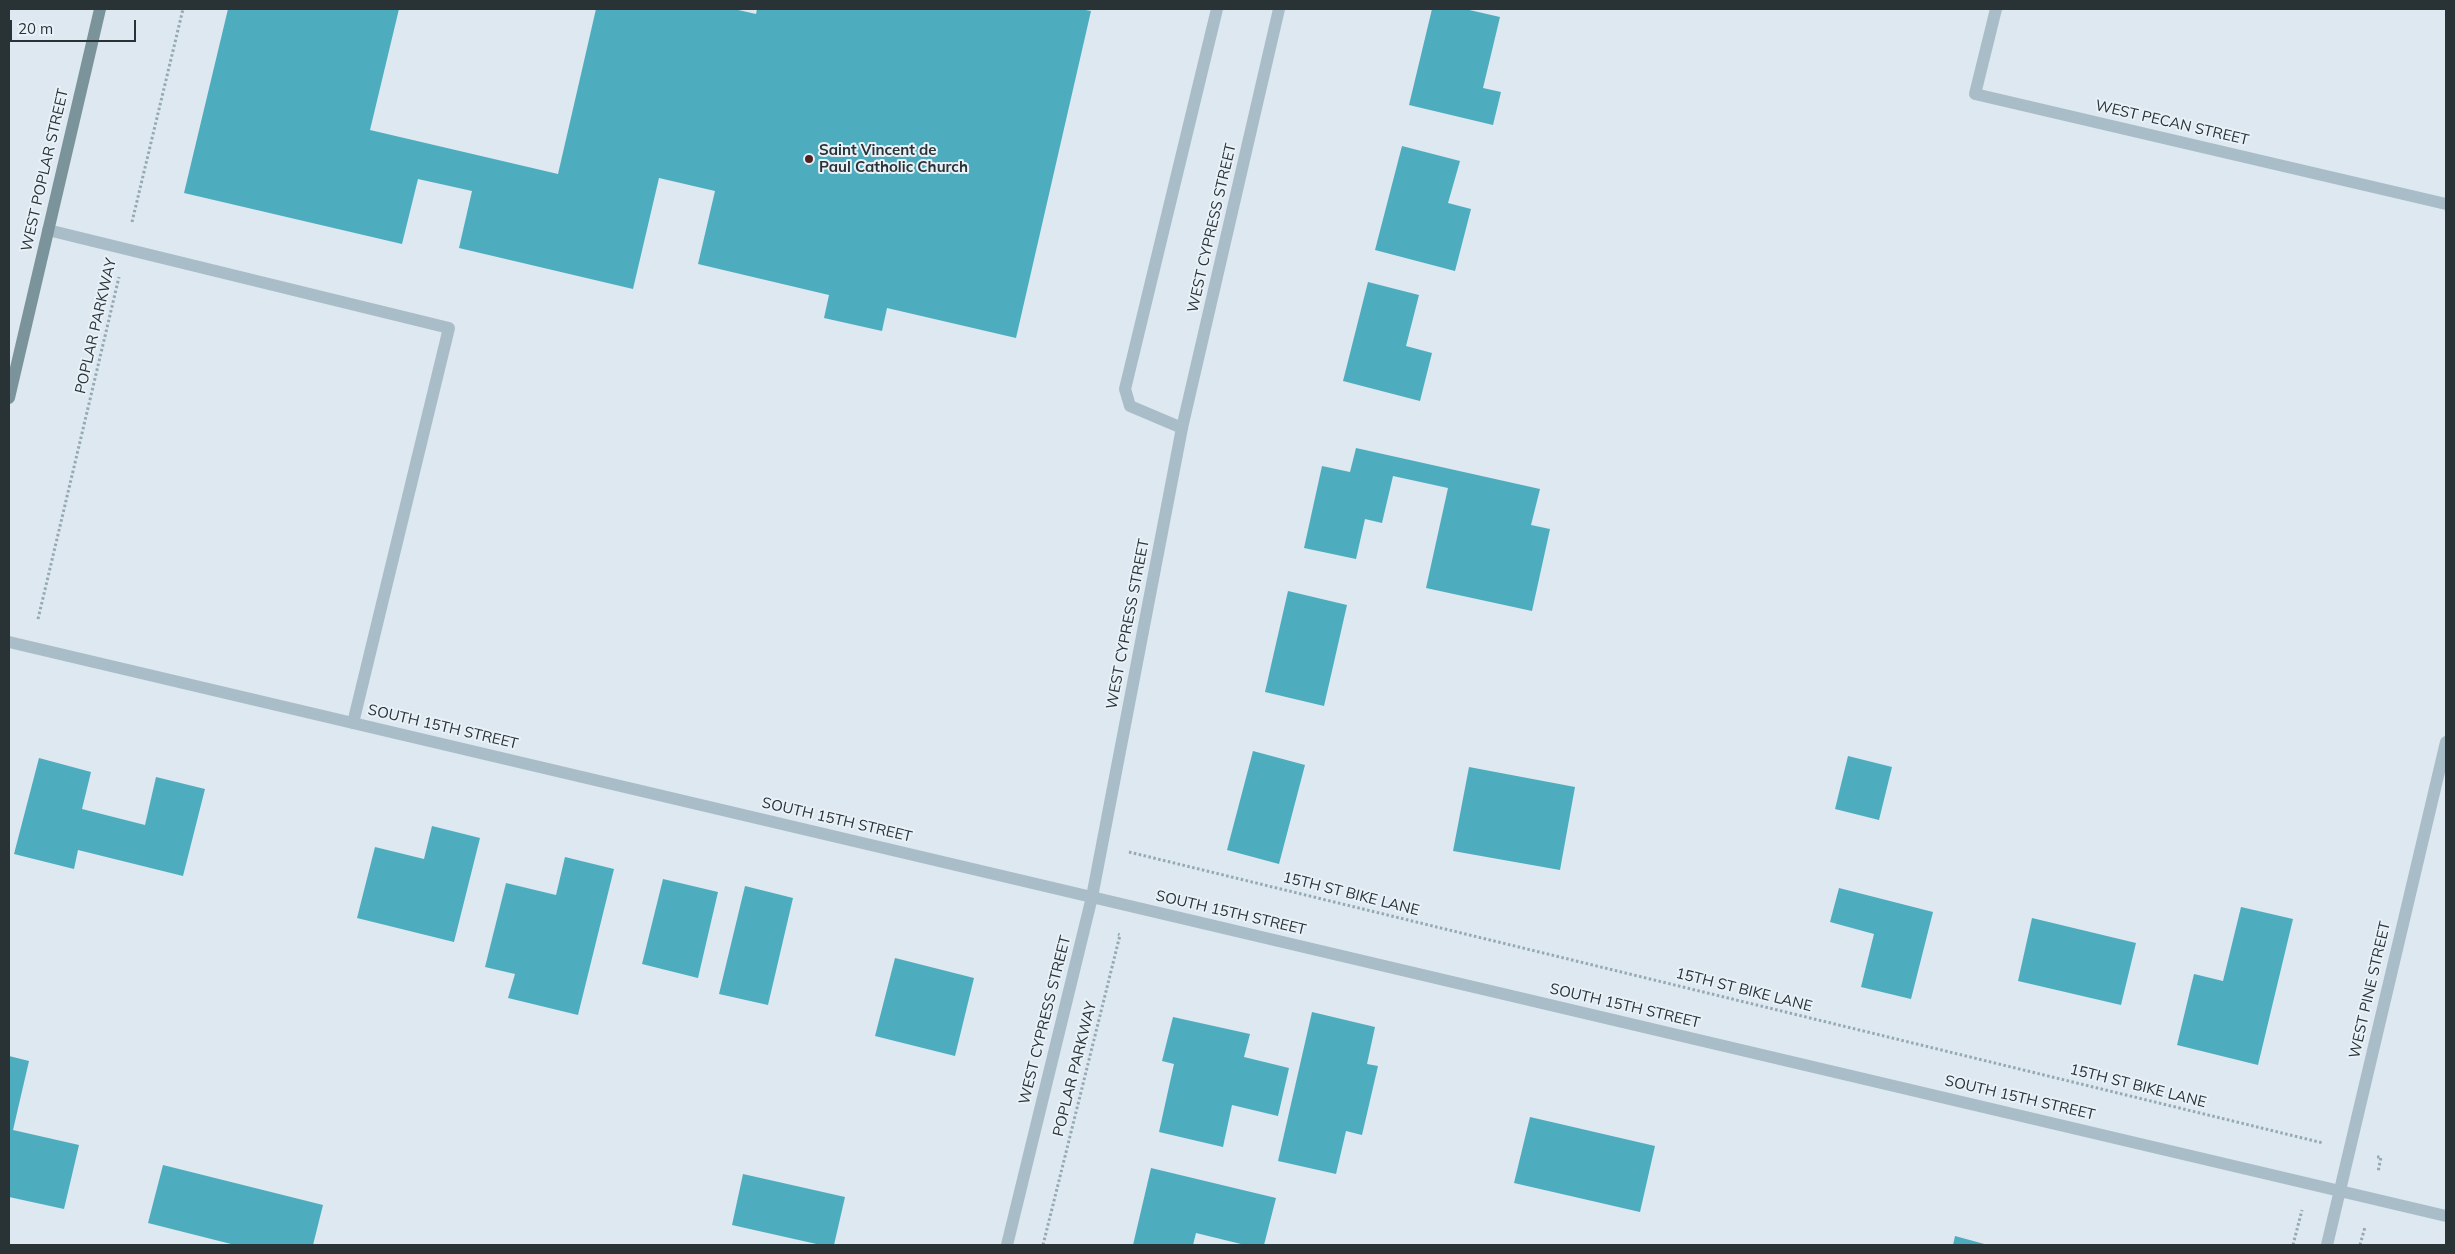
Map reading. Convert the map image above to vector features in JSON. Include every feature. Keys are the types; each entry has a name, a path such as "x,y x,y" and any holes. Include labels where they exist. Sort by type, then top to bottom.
{"street":[{"name":"WEST POPLAR STREET","path":"9,398 100,9"},
{"path":"1182,428 1130,406 1125,389 1217,9"},
{"name":"WEST CYPRESS STREET","path":"1007,1245 1092,897 1182,428 1279,9"},
{"name":"WEST PECAN STREET","path":"1996,9 1975,94 2446,204"},
{"path":"48,230 449,328 353,723"},
{"name":"SOUTH 15TH STREET","path":"9,642 2446,1216"},
{"name":"WEST PINE STREET","path":"2327,1245 2446,742"}],"path":[{"name":"POPLAR PARKWAY","path":"31,648 183,9"},
{"name":"15TH ST BIKE LANE","path":"1102,845 2381,1157"},
{"name":"POPLAR PARKWAY","path":"1043,1245 1120,935 1111,931"},
{"path":"2293,1245 2302,1207"}],"building":[{"name":"Saint Vincent de Paul Catholic Church","path":"228,9 399,9 370,130 558,174 596,9 734,9 756,14 757,9 1080,9 1091,11 1016,338 887,308 882,331 824,318 829,295 698,264 715,191 659,178 633,289 459,248 472,191 418,179 402,244 184,193"},
{"path":"1432,9 1465,9 1500,17 1483,88 1501,92 1493,125 1409,105"},
{"path":"1402,146 1460,161 1448,203 1471,209 1455,271 1375,250"},
{"path":"1368,282 1419,295 1406,346 1432,353 1420,401 1343,381"},
{"path":"1356,448 1540,489 1531,525 1550,529 1532,611 1426,588 1448,488 1393,476 1382,523 1365,519 1356,559 1304,548 1322,466 1350,472"},
{"path":"1288,591 1347,605 1324,706 1265,692"},
{"path":"1253,751 1305,765 1279,864 1227,850"},
{"path":"1848,756 1892,767 1879,820 1835,809"},
{"path":"39,758 91,772 82,809 145,825 156,777 205,789 183,876 78,850 74,869 14,854"},
{"path":"1469,767 1575,787 1560,870 1453,851"},
{"path":"432,826 480,838 454,942 357,918 375,847 424,859"},
{"path":"565,857 614,869 578,1015 508,998 515,974 485,967 506,883 556,895"},
{"path":"663,879 718,892 698,978 642,964"},
{"path":"745,886 793,898 768,1005 719,994"},
{"path":"1839,888 1933,912 1911,999 1861,987 1874,934 1830,922"},
{"path":"2241,907 2293,919 2258,1065 2177,1045 2194,974 2223,981"},
{"path":"2032,918 2136,943 2121,1005 2018,981"},
{"path":"895,958 974,978 955,1056 875,1036"},
{"path":"1312,1012 1375,1027 1367,1064 1378,1066 1362,1135 1346,1131 1336,1174 1278,1161"},
{"path":"1173,1017 1250,1034 1244,1057 1289,1068 1278,1116 1232,1105 1223,1147 1159,1132 1174,1064 1162,1061"},
{"path":"9,1056 29,1061 13,1130 79,1145 64,1209 9,1197"},
{"path":"1530,1117 1655,1146 1640,1212 1514,1183"},
{"path":"163,1165 323,1205 313,1245 235,1245 148,1223"},
{"path":"1151,1168 1276,1198 1264,1245 1245,1245 1196,1233 1193,1245 1133,1245"},
{"path":"743,1174 845,1197 834,1245 821,1245 732,1225"},
{"path":"1955,1236 1988,1245 1953,1245"}],"place":[{"name":"Saint Vincent de Paul Catholic Church","path":"809,159"}]}
